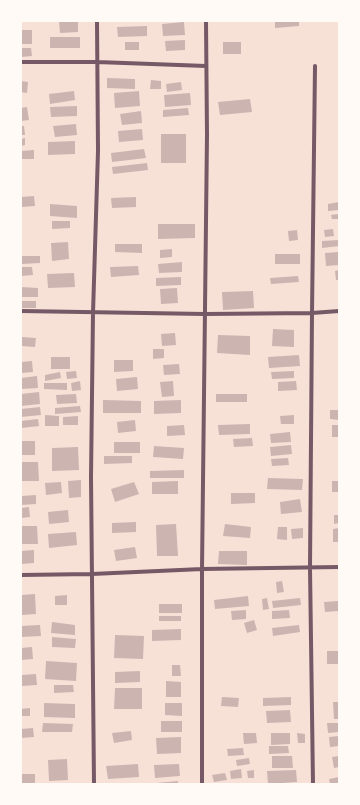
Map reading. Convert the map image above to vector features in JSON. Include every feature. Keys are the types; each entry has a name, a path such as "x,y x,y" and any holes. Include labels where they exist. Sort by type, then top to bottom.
{"street":[{"path":"94,784 91,477 93,313 98,151 97,21"},
{"path":"202,784 202,569 207,135 206,21"},
{"path":"21,62 97,62 206,66"},
{"path":"313,784 310,568 315,66"},
{"path":"21,311 205,314 312,313 339,311"},
{"path":"21,575 92,574 202,569 339,567"}],"building":[{"path":"59,21 78,21 78,32 60,33"},
{"path":"275,21 299,21 299,26 275,28"},
{"path":"184,22 185,35 163,36 162,24"},
{"path":"147,26 147,36 118,37 117,27"},
{"path":"21,30 32,30 32,44 21,44"},
{"path":"50,37 80,37 80,48 50,48"},
{"path":"185,40 185,50 166,51 165,41"},
{"path":"125,42 139,42 139,50 125,50"},
{"path":"223,42 241,42 241,54 223,54"},
{"path":"21,48 31,48 32,56 21,57"},
{"path":"107,78 135,79 135,89 107,88"},
{"path":"151,80 161,81 161,89 150,89"},
{"path":"21,81 28,82 27,93 21,92"},
{"path":"181,82 182,90 167,92 166,84"},
{"path":"74,91 75,100 50,104 49,94"},
{"path":"139,91 140,106 115,108 114,93"},
{"path":"190,93 191,105 165,107 164,95"},
{"path":"250,99 252,112 220,115 218,102"},
{"path":"77,106 77,116 51,117 50,107"},
{"path":"27,107 29,120 21,121 21,108"},
{"path":"188,108 189,115 163,117 163,110"},
{"path":"141,111 142,123 122,125 120,114"},
{"path":"76,124 77,135 55,137 53,126"},
{"path":"21,126 24,126 25,135 21,135"},
{"path":"142,129 143,140 119,142 118,131"},
{"path":"161,134 186,134 186,163 161,163"},
{"path":"25,138 25,145 21,146 21,139"},
{"path":"75,141 75,154 48,155 48,142"},
{"path":"144,149 146,158 112,162 111,153"},
{"path":"34,150 34,159 21,159 21,151"},
{"path":"147,163 148,170 113,174 112,167"},
{"path":"34,196 35,206 21,207 21,197"},
{"path":"136,197 136,207 112,208 111,198"},
{"path":"339,202 339,210 328,211 328,204"},
{"path":"50,204 77,206 77,218 50,216"},
{"path":"339,214 339,219 332,219 331,215"},
{"path":"52,221 70,221 70,228 52,229"},
{"path":"158,224 195,224 195,238 158,239"},
{"path":"333,229 334,236 325,237 324,230"},
{"path":"297,230 298,240 289,241 288,231"},
{"path":"339,240 339,246 322,248 322,241"},
{"path":"68,242 69,259 52,261 51,243"},
{"path":"115,244 142,244 142,253 115,252"},
{"path":"172,249 172,257 160,258 160,250"},
{"path":"339,252 339,265 326,266 325,253"},
{"path":"275,254 300,254 300,264 275,264"},
{"path":"21,256 40,256 40,263 21,264"},
{"path":"182,262 182,272 159,273 158,264"},
{"path":"138,266 139,275 111,277 110,267"},
{"path":"21,267 32,267 33,275 21,276"},
{"path":"339,270 339,280 336,280 335,271"},
{"path":"74,273 75,287 48,288 47,274"},
{"path":"298,276 299,282 271,284 270,278"},
{"path":"181,277 181,285 156,286 156,278"},
{"path":"21,287 38,288 38,297 21,297"},
{"path":"177,288 178,303 161,304 160,289"},
{"path":"253,291 254,308 223,310 222,292"},
{"path":"21,301 36,301 36,308 21,308"},
{"path":"273,329 294,330 294,347 272,346"},
{"path":"175,333 176,345 162,346 161,334"},
{"path":"218,335 250,336 250,355 217,353"},
{"path":"21,337 36,338 35,347 21,346"},
{"path":"153,349 164,349 164,358 153,359"},
{"path":"299,355 300,366 269,368 268,357"},
{"path":"51,357 70,357 70,369 51,369"},
{"path":"114,360 133,360 133,371 114,372"},
{"path":"32,361 33,372 21,373 21,362"},
{"path":"179,364 180,374 164,375 163,365"},
{"path":"76,371 77,378 67,379 66,372"},
{"path":"294,371 294,378 272,379 271,372"},
{"path":"60,372 61,378 45,381 45,375"},
{"path":"37,376 38,388 21,389 21,378"},
{"path":"137,377 138,389 117,391 116,379"},
{"path":"80,381 81,390 72,391 71,383"},
{"path":"173,381 174,396 162,397 160,382"},
{"path":"296,381 297,390 278,391 278,382"},
{"path":"44,383 67,383 67,390 44,389"},
{"path":"39,392 40,404 21,406 21,394"},
{"path":"76,394 77,403 57,404 56,395"},
{"path":"216,394 247,394 247,402 216,402"},
{"path":"103,400 141,401 141,413 103,413"},
{"path":"181,400 181,413 154,414 154,401"},
{"path":"80,406 81,412 55,414 55,408"},
{"path":"40,407 41,415 21,417 21,409"},
{"path":"330,410 339,410 339,420 330,419"},
{"path":"45,415 59,416 59,426 45,426"},
{"path":"294,415 294,424 281,424 280,416"},
{"path":"78,416 78,425 63,425 63,417"},
{"path":"38,419 39,426 21,428 21,421"},
{"path":"135,420 136,431 118,433 117,422"},
{"path":"250,424 250,434 219,435 218,425"},
{"path":"184,425 185,435 167,436 167,426"},
{"path":"332,425 339,425 339,437 332,437"},
{"path":"290,432 291,442 271,443 270,434"},
{"path":"252,438 253,446 234,447 233,439"},
{"path":"21,441 35,441 35,455 21,455"},
{"path":"114,442 140,442 140,453 114,453"},
{"path":"291,445 292,454 271,456 270,447"},
{"path":"154,446 184,448 183,459 153,457"},
{"path":"78,447 79,470 52,471 52,448"},
{"path":"104,456 132,456 132,463 104,464"},
{"path":"288,458 289,465 272,466 271,459"},
{"path":"21,462 38,462 39,481 21,481"},
{"path":"184,470 184,478 150,478 150,471"},
{"path":"268,478 303,479 302,490 267,489"},
{"path":"81,480 81,497 69,498 68,481"},
{"path":"178,481 178,494 152,494 152,482"},
{"path":"332,481 339,481 339,492 332,492"},
{"path":"61,482 62,493 46,495 45,483"},
{"path":"134,482 139,494 115,502 111,489"},
{"path":"231,493 255,493 255,503 231,504"},
{"path":"36,495 36,504 21,505 21,496"},
{"path":"300,499 302,512 281,514 280,502"},
{"path":"29,507 30,517 21,518 21,508"},
{"path":"68,510 69,522 49,524 48,512"},
{"path":"334,515 339,515 339,523 334,524"},
{"path":"136,522 136,532 112,533 112,523"},
{"path":"176,524 178,556 157,556 156,525"},
{"path":"225,524 251,527 250,538 223,536"},
{"path":"21,526 37,526 38,544 21,544"},
{"path":"278,527 287,527 287,540 277,539"},
{"path":"303,528 303,538 292,539 291,529"},
{"path":"339,528 339,542 333,542 333,529"},
{"path":"76,532 77,545 49,548 48,534"},
{"path":"135,547 137,558 116,561 114,550"},
{"path":"34,550 34,563 21,564 21,551"},
{"path":"219,551 247,551 247,565 218,564"},
{"path":"282,581 284,592 277,593 276,582"},
{"path":"35,594 36,614 21,615 21,595"},
{"path":"67,595 67,605 55,605 55,596"},
{"path":"248,596 249,606 215,609 214,600"},
{"path":"267,598 269,609 263,610 262,599"},
{"path":"300,598 301,605 273,608 272,601"},
{"path":"339,601 339,611 325,612 324,602"},
{"path":"159,604 182,604 182,613 159,613"},
{"path":"246,610 246,619 232,620 231,611"},
{"path":"289,610 290,618 272,619 272,611"},
{"path":"159,616 181,616 181,621 159,621"},
{"path":"254,620 257,630 247,633 244,623"},
{"path":"52,622 75,625 75,635 51,633"},
{"path":"40,625 41,636 21,637 21,626"},
{"path":"299,625 300,632 273,636 272,628"},
{"path":"181,629 181,640 152,641 152,630"},
{"path":"115,635 144,636 143,659 114,658"},
{"path":"52,637 76,639 75,648 52,647"},
{"path":"32,647 33,659 21,660 21,648"},
{"path":"327,651 339,651 339,664 327,664"},
{"path":"46,661 77,663 76,681 45,679"},
{"path":"172,665 180,665 181,676 172,676"},
{"path":"140,671 140,682 115,683 115,672"},
{"path":"36,674 37,685 21,686 21,675"},
{"path":"166,681 181,682 181,697 166,697"},
{"path":"54,685 73,685 74,692 54,693"},
{"path":"115,688 142,688 142,709 114,709"},
{"path":"222,697 239,698 238,707 221,706"},
{"path":"291,697 291,705 263,706 263,698"},
{"path":"333,702 339,702 339,719 334,719"},
{"path":"44,703 75,704 75,718 44,717"},
{"path":"165,703 182,703 182,716 165,715"},
{"path":"30,708 30,716 21,716 21,709"},
{"path":"290,710 291,722 267,723 266,711"},
{"path":"161,721 182,721 182,732 161,732"},
{"path":"43,723 73,724 72,732 42,732"},
{"path":"327,723 339,723 339,732 328,733"},
{"path":"33,728 34,737 21,738 21,729"},
{"path":"131,731 132,740 114,743 112,733"},
{"path":"243,733 256,733 257,743 244,744"},
{"path":"271,733 290,733 290,744 271,745"},
{"path":"297,733 305,734 305,743 298,743"},
{"path":"339,736 339,746 330,747 329,737"},
{"path":"181,737 181,753 157,754 156,738"},
{"path":"269,746 288,746 289,753 269,754"},
{"path":"243,748 244,755 228,756 227,749"},
{"path":"272,756 292,756 293,768 272,768"},
{"path":"339,756 339,767 334,768 332,757"},
{"path":"249,758 250,764 237,766 236,760"},
{"path":"67,759 68,780 49,781 48,760"},
{"path":"138,764 139,777 108,779 106,766"},
{"path":"179,764 180,776 155,778 154,765"},
{"path":"241,769 242,778 231,779 230,771"},
{"path":"254,770 254,778 248,778 247,771"},
{"path":"296,770 297,782 268,784 267,771"},
{"path":"225,773 227,780 214,782 212,775"},
{"path":"22,774 35,774 35,784 22,784"},
{"path":"339,777 339,784 330,784 329,779"},
{"path":"178,781 178,784 156,784 156,783"}]}
